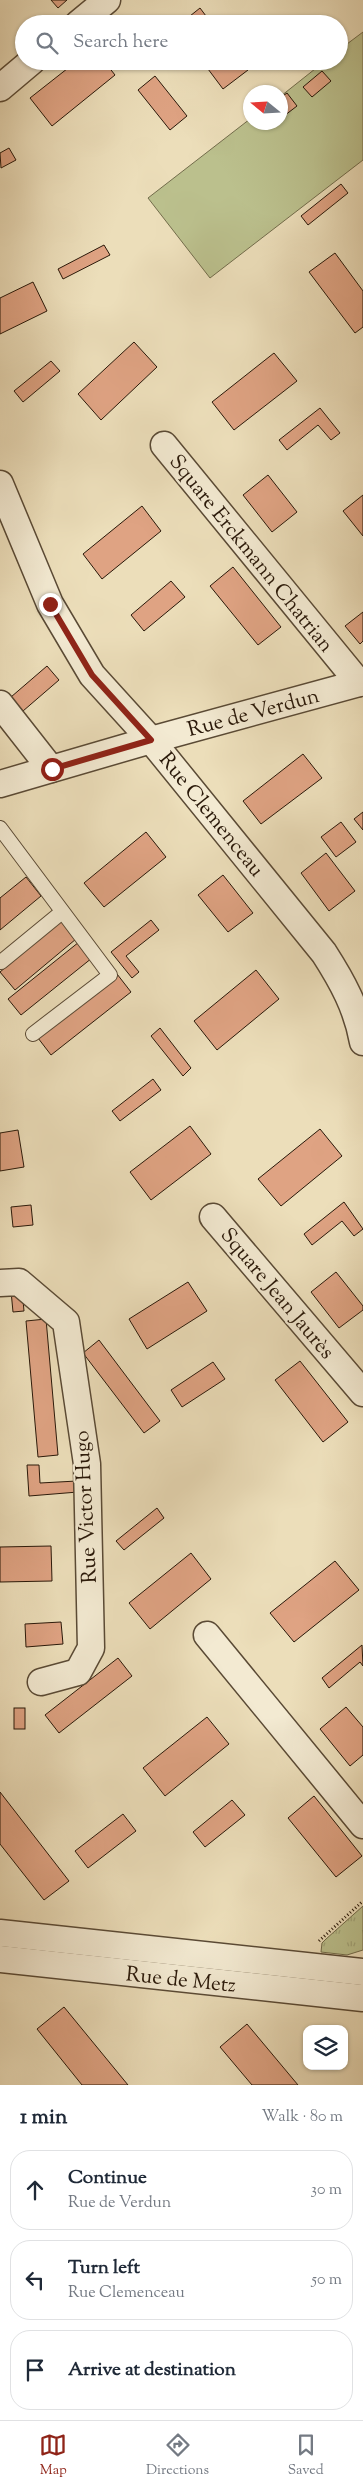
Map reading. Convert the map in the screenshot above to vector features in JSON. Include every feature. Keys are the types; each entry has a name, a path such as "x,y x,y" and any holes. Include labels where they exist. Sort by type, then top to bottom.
{"street":[{"path":"89,15 107,0"},
{"path":"0,88 21,70"},
{"name":"Square Erckmann Chatrian","path":"164,445 361,683"},
{"name":"Rue Clemenceau","path":"0,484 50,604 92,675 151,740 324,953 346,988 360,1025 363,1042"},
{"name":"Rue de Verdun","path":"0,784 151,740 361,683"},
{"path":"0,704 52,769"},
{"name":"Square Jean Jaurès","path":"213,1217 363,1393"},
{"name":"Rue Victor Hugo","path":"0,1283 19,1282 66,1322 87,1464 91,1648 78,1672 41,1682"},
{"path":"207,1635 363,1825"},
{"name":"Rue de Metz","path":"0,1933 363,1972"},
{"path":"83,1968 86,1942"},
{"name":"Rue de Metz","path":"0,1959 363,1998"},
{"path":"268,1988 271,1962"}],"lane":[{"path":"0,828 110,975 33,1034"},
{"path":"1,962 62,912"}],"path":[{"path":"316,1947 319,1940 363,1902"}],"green space":[{"path":"363,32 363,160 210,278 148,198 243,124 243,130 288,130 288,90 314,70 348,70 348,43"},
{"path":"363,1906 363,1950 347,1955 321,1952 322,1943"}],"building":[{"path":"51,0 67,0 58,8"},
{"path":"200,8 205,15 191,15"},
{"path":"66,70 111,70 115,75 52,126 30,98"},
{"path":"209,70 248,70 223,89"},
{"path":"322,71 331,81 312,97 303,87"},
{"path":"155,76 187,116 170,130 138,90"},
{"path":"288,94 297,106 288,113"},
{"path":"9,148 16,160 1,168 0,153"},
{"path":"341,184 348,193 308,225 301,216"},
{"path":"104,245 110,255 63,279 58,269"},
{"path":"335,253 363,291 363,327 355,333 309,272"},
{"path":"33,282 47,311 0,334 0,298"},
{"path":"134,342 157,367 101,420 78,394"},
{"path":"274,353 297,381 234,430 212,402"},
{"path":"51,361 60,371 23,402 14,391"},
{"path":"320,408 340,433 331,440 318,425 287,450 279,440"},
{"path":"268,475 297,512 272,532 243,495"},
{"path":"363,495 363,536 343,511"},
{"path":"142,506 161,531 102,579 83,554"},
{"path":"233,567 281,627 258,645 210,586"},
{"path":"171,581 185,597 144,631 131,615"},
{"path":"363,612 363,641 360,644 345,626"},
{"path":"47,666 59,680 23,711 11,697"},
{"path":"303,754 322,778 261,824 243,801"},
{"path":"363,812 363,830 354,819"},
{"path":"341,822 356,842 336,857 321,837"},
{"path":"146,832 166,857 104,907 84,883"},
{"path":"326,853 355,891 329,911 301,873"},
{"path":"223,875 253,913 228,932 198,895"},
{"path":"26,877 41,896 0,930 0,898"},
{"path":"151,920 159,930 126,956 139,972 132,978 111,952"},
{"path":"61,921 76,939 15,990 0,972"},
{"path":"79,942 92,958 21,1015 8,999"},
{"path":"256,970 279,999 217,1050 194,1021"},
{"path":"117,974 131,992 51,1055 38,1038"},
{"path":"160,1028 191,1068 183,1076 151,1036"},
{"path":"153,1079 161,1090 120,1121 112,1111"},
{"path":"190,1126 211,1154 151,1200 130,1172"},
{"path":"320,1129 342,1156 281,1206 258,1179"},
{"path":"18,1130 24,1167 0,1171 0,1133"},
{"path":"344,1202 363,1229 354,1236 342,1221 312,1245 304,1234"},
{"path":"31,1205 33,1225 13,1227 11,1207"},
{"path":"336,1272 363,1306 363,1310 339,1328 311,1292"},
{"path":"188,1282 207,1311 147,1349 129,1319"},
{"path":"22,1289 24,1311 13,1312 11,1291"},
{"path":"46,1319 58,1455 38,1457 26,1321"},
{"path":"99,1340 160,1421 144,1433 83,1353"},
{"path":"300,1361 348,1422 323,1442 275,1380"},
{"path":"213,1362 225,1379 182,1407 171,1390"},
{"path":"27,1465 39,1465 40,1483 77,1481 78,1492 29,1496"},
{"path":"157,1508 164,1518 124,1550 116,1541"},
{"path":"51,1546 52,1581 0,1582 0,1547"},
{"path":"191,1553 211,1579 150,1629 129,1603"},
{"path":"335,1561 359,1590 294,1642 270,1613"},
{"path":"61,1622 63,1644 26,1647 25,1624"},
{"path":"362,1645 363,1666 360,1662 329,1688 322,1678"},
{"path":"118,1658 132,1676 59,1733 45,1715"},
{"path":"346,1707 363,1727 363,1755 350,1766 320,1729"},
{"path":"14,1708 25,1708 25,1729 14,1729"},
{"path":"207,1717 229,1744 165,1796 143,1768"},
{"path":"0,1792 69,1881 44,1900 0,1844"},
{"path":"314,1796 362,1856 336,1877 288,1818"},
{"path":"232,1800 245,1815 205,1847 193,1832"},
{"path":"123,1814 136,1831 88,1868 75,1851"},
{"path":"64,2007 128,2085 82,2085 37,2029"},
{"path":"247,2024 298,2085 252,2085 220,2047"}],"route":[{"path":"50,604 92,675 151,740 52,769"}]}
